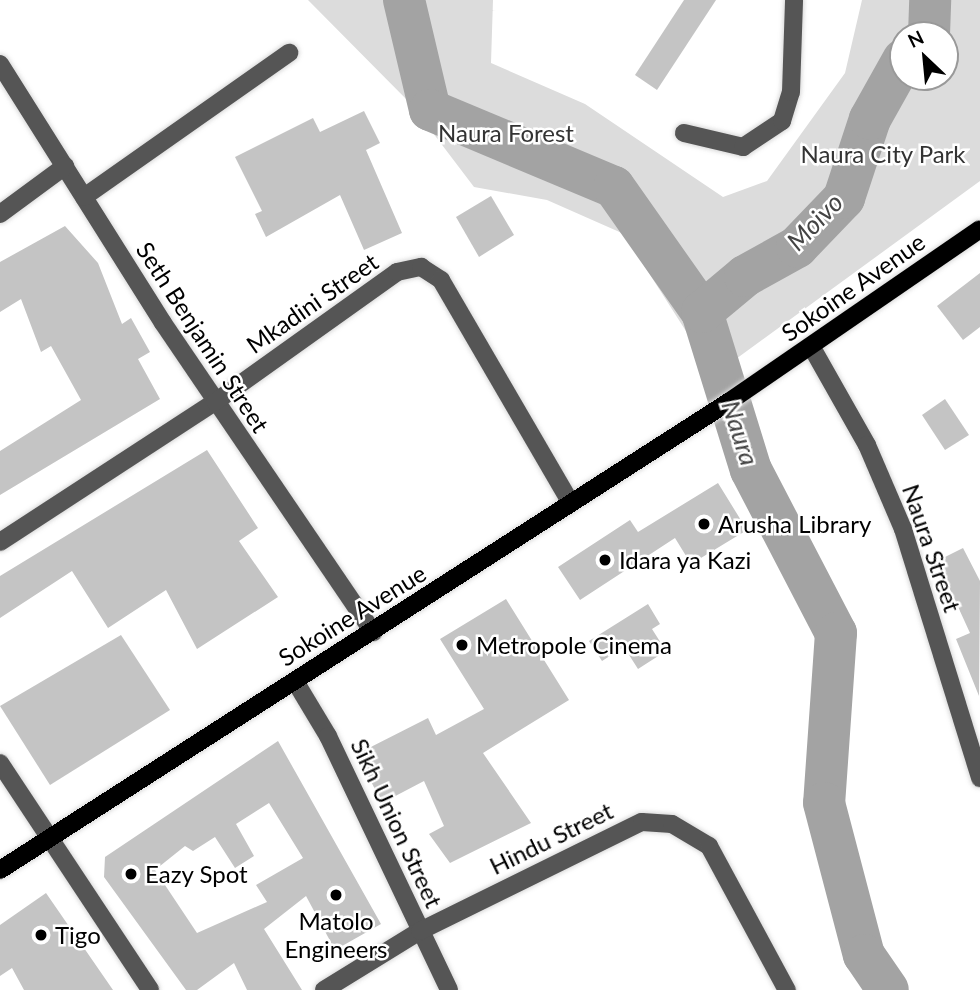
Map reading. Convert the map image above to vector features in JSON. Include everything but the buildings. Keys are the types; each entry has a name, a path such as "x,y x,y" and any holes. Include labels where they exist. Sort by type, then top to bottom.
{"main road":[{"name":"Sokoine Avenue","path":"0,870 753,386 980,229"}],"street":[{"path":"684,133 743,147 782,121 791,92 794,0"},
{"path":"84,197 289,53"},
{"name":"Seth Benjamin Street","path":"0,64 215,402 373,632"},
{"path":"0,214 65,166"},
{"name":"Mkadini Street","path":"0,542 215,402 397,272 421,267 441,280 571,503"},
{"name":"Naura Street","path":"811,346 867,445 903,529 980,778"},
{"name":"Sikh Union Street","path":"295,681 328,736 449,990"},
{"path":"0,764 45,839 150,990"},
{"name":"Hindu Street","path":"324,990 420,931 593,842 642,822 672,824 709,846 729,874 787,990"}],"green space":[{"path":"308,0 493,0 491,63 585,104 723,197 767,181 845,73 862,0 980,0 980,181 714,375 624,234 547,200 474,187 411,104"}],"waterway":[{"name":"Naura","path":"404,0 430,110 614,187 702,312 751,470 836,633 824,803 864,955 888,990"},
{"name":"Moivo","path":"929,21 930,0"},
{"name":"Moivo","path":"702,312 745,276 797,247 844,198 870,119 889,85"}],"place":[{"name":"Arusha Library","path":"704,524"},
{"name":"Idara ya Kazi","path":"605,560"},
{"name":"Metropole Cinema","path":"462,645"},
{"name":"Eazy Spot","path":"131,874"},
{"name":"Matolo Engineers","path":"336,895"},
{"name":"Tigo","path":"41,935"}],"park label":[{"name":"Naura Forest","path":"506,133"},
{"name":"Naura City Park","path":"883,154"}]}
